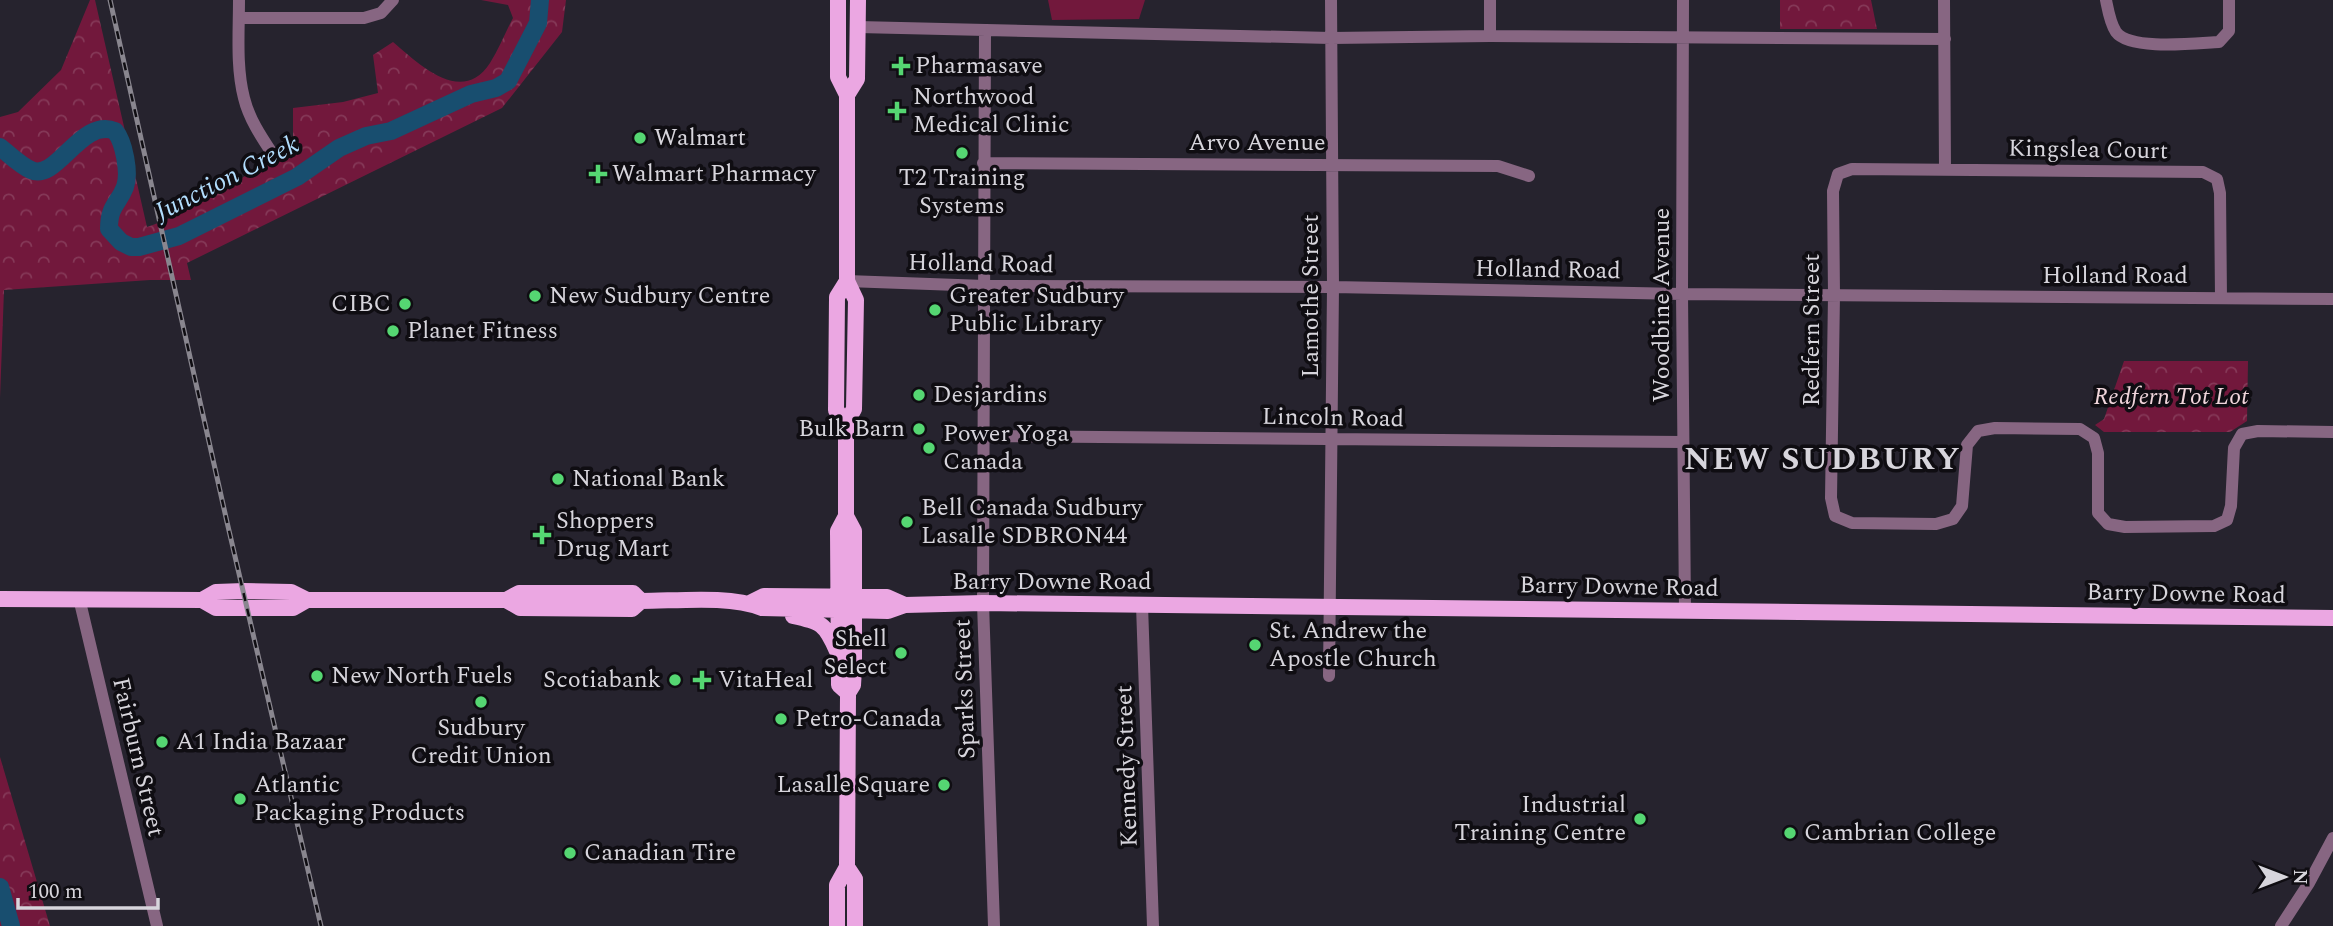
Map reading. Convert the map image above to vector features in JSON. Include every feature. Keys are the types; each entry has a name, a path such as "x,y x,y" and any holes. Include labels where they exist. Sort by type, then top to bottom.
{"main road":[{"path":"837,926 837,885 847,867 848,693 853,685 846,603 838,556 838,531 846,516 846,423 836,410 837,297 846,281 847,95 838,77 838,0"},
{"path":"847,95 857,79 858,0"},
{"path":"846,516 854,531 839,654 839,685 848,693"},
{"path":"811,596 831,578 838,556"},
{"name":"Barry Downe Road","path":"0,599 202,600 216,592 244,591 291,592 307,600 506,600 519,593 633,593 641,601 750,603 762,608 846,603 887,597 905,606 983,603 2333,618"},
{"name":"Barry Downe Road","path":"750,603 764,596 811,596 846,603"},
{"path":"771,608 819,622 830,634 839,654"},
{"path":"2304,618 2333,630"},
{"path":"847,867 855,879 855,926"}],"street":[{"path":"239,0 239,61 244,100 274,156"},
{"path":"239,18 365,18 381,13 393,0"},
{"name":"Lamothe Street","path":"1329,676 1333,287 1331,0"},
{"path":"1490,0 1490,36"},
{"name":"Woodbine Avenue","path":"1683,0 1685,609"},
{"path":"1944,0 1945,169"},
{"path":"2106,0 2117,33 2129,42 2182,44 2219,42 2229,31 2229,0"},
{"path":"858,27 1331,38 1490,36 1945,39"},
{"name":"Sparks Street","path":"985,31 983,603 994,926"},
{"name":"Arvo Avenue","path":"983,163 1498,166 1529,176"},
{"name":"Kingslea Court","path":"1838,174 1852,169 2203,172 2217,179 2220,193 2221,298"},
{"name":"Redfern Street","path":"1838,174 1832,191 1834,295 1831,498 1835,516 1852,523 1936,524 1953,519 1962,506 1967,444 1978,431 1995,428 2080,429 2094,438 2098,453 2098,513 2108,524 2125,527 2214,526 2227,520 2231,506 2234,448 2242,434 2258,431 2333,432"},
{"name":"Holland Road","path":"846,281 985,286 1333,287 1682,294 2333,299"},
{"name":"Lincoln Road","path":"983,436 1683,442"},
{"name":"Fairburn Street","path":"79,598 157,926"},
{"name":"Kennedy Street","path":"1142,605 1153,926"},
{"path":"2281,926 2309,883 2333,838"}],"green space":[{"path":"90,0 95,0 147,227 223,190 293,141 293,108 343,102 378,93 373,55 393,42 441,77 467,81 479,75 490,63 513,18 508,5 481,0 566,0 562,32 502,108 187,263 191,280 150,280 4,290 0,398 0,117 18,112 61,70"},
{"path":"1048,0 1145,0 1139,19 1052,20"},
{"path":"1780,0 1871,0 1877,29 1780,29"},
{"name":"Redfern Tot Lot","path":"2124,361 2248,361 2247,421 2230,432 2104,432 2095,425 2104,419"},
{"path":"0,757 50,926 0,926"}],"waterway":[{"name":"Junction Creek","path":"0,147 27,168 41,171 50,167 91,133 103,129 115,131 123,150 127,174 125,187 111,215 109,229 121,242 131,247 139,247 179,236 297,177 339,148 366,136 391,131 471,94 496,88 508,81 538,23 540,0"},
{"name":"Junction Creek","path":"0,887 11,926"}],"railway":[{"path":"110,0 321,926"}],"place":[{"name":"Pharmasave","path":"901,66"},
{"name":"Northwood Medical Clinic","path":"897,111"},
{"name":"Walmart","path":"640,138"},
{"name":"T2 Training Systems","path":"962,153"},
{"name":"Walmart Pharmacy","path":"598,174"},
{"name":"New Sudbury Centre","path":"535,296"},
{"name":"CIBC","path":"405,304"},
{"name":"Greater Sudbury Public Library","path":"935,310"},
{"name":"Planet Fitness","path":"393,331"},
{"name":"Desjardins","path":"919,395"},
{"name":"Bulk Barn","path":"919,429"},
{"name":"Power Yoga Canada","path":"929,448"},
{"name":"National Bank","path":"558,479"},
{"name":"Bell Canada Sudbury Lasalle SDBRON44","path":"907,522"},
{"name":"Shoppers Drug Mart","path":"542,535"},
{"name":"St. Andrew the Apostle Church","path":"1255,645"},
{"name":"Shell Select","path":"901,653"},
{"name":"New North Fuels","path":"317,676"},
{"name":"Scotiabank","path":"675,680"},
{"name":"VitaHeal","path":"702,680"},
{"name":"Sudbury Credit Union","path":"481,702"},
{"name":"Petro-Canada","path":"781,719"},
{"name":"A1 India Bazaar","path":"162,742"},
{"name":"Lasalle Square","path":"944,785"},
{"name":"Atlantic Packaging Products","path":"240,799"},
{"name":"Industrial Training Centre","path":"1640,819"},
{"name":"Cambrian College","path":"1790,833"},
{"name":"Canadian Tire","path":"570,853"}],"district":[{"name":"NEW SUDBURY","path":"1823,459"}]}
